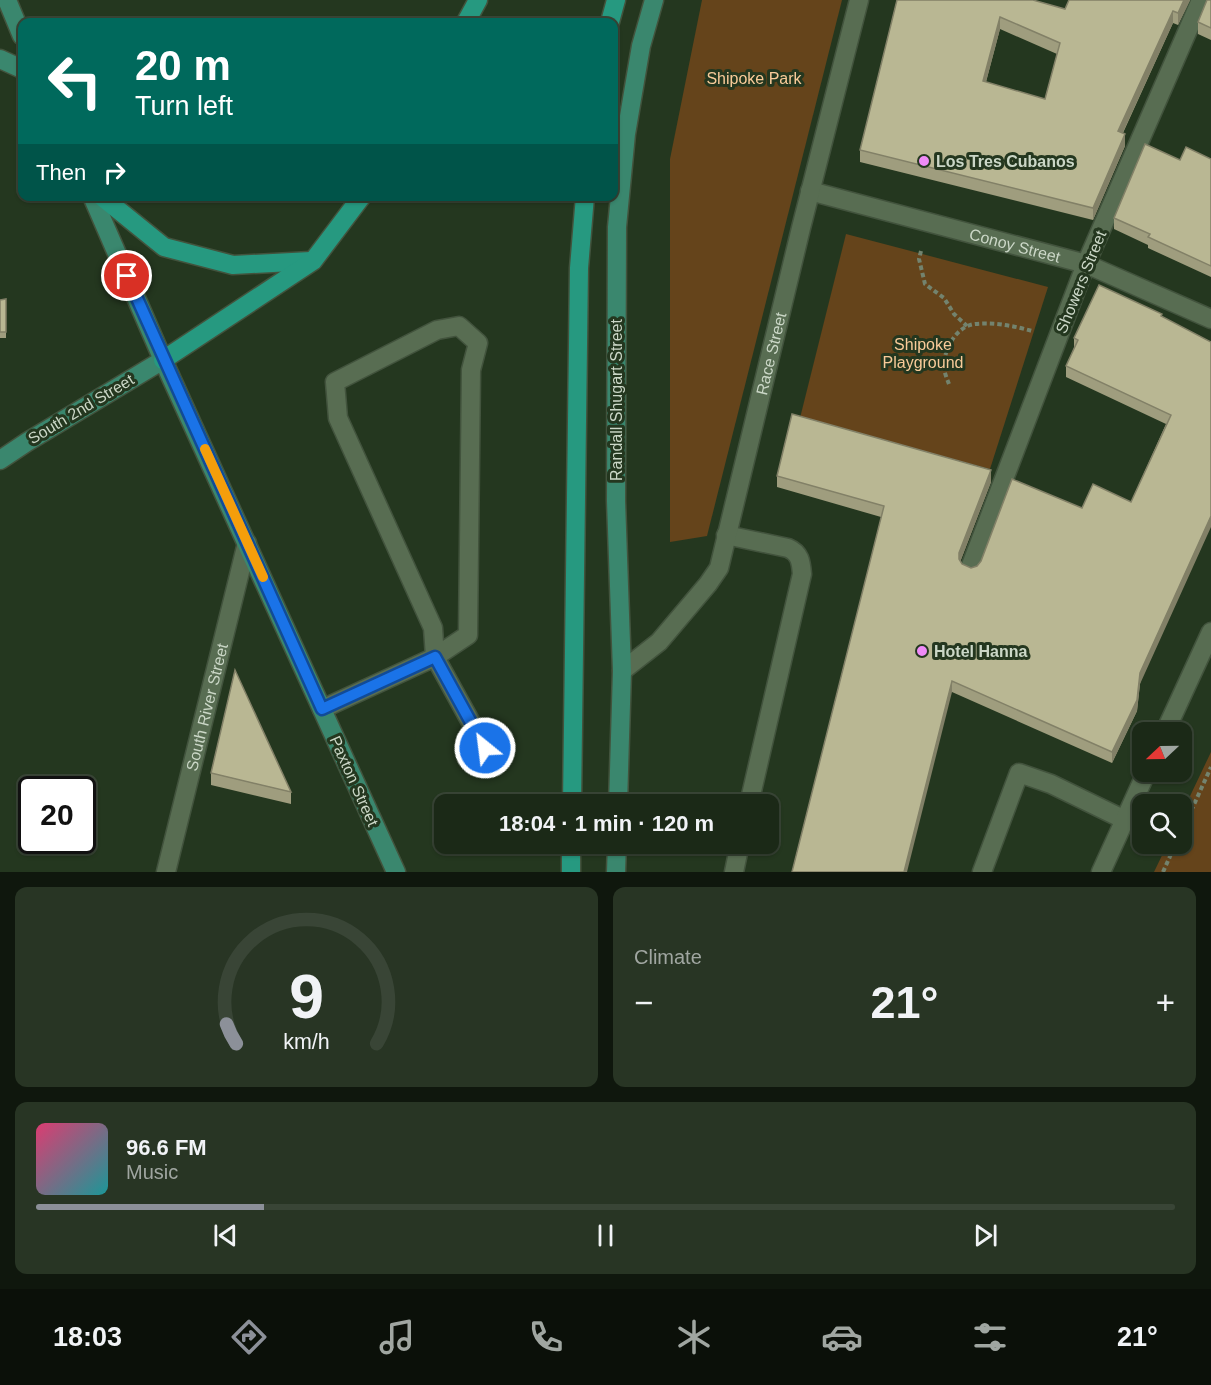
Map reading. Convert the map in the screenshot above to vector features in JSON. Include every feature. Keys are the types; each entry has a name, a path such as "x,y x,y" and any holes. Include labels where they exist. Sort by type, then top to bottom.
{"highway":[{"path":"468,18 478,0"},
{"path":"611,18 616,0"},
{"path":"107,201 165,247 233,265 313,261"},
{"path":"164,360 313,261 358,201"},
{"path":"572,794 579,268 585,201"},
{"path":"571,854 571,872"}],"main road":[{"path":"7,0 18,26"},
{"name":"Randall Shugart Street","path":"618,794 622,672 616,501 617,227 626,134 641,46 654,0"},
{"path":"0,59 18,67"},
{"name":"Paxton Street","path":"94,201 396,872"},
{"name":"South 2nd Street","path":"0,460 164,360"},
{"path":"616,872 617,854"}],"street":[{"name":"Race Street","path":"622,672 659,642 708,584 719,567 859,0"},
{"name":"Showers Street","path":"970,568 1086,264 1201,0"},
{"name":"Conoy Street","path":"810,191 1086,264 1211,319"},
{"path":"322,709 435,657 468,635 471,370 478,343 459,326 437,330 336,382 338,418 434,628 435,657 495,766"},
{"path":"726,535 788,548 795,552 801,561 802,574 751,794"},
{"name":"South River Street","path":"166,872 247,543"},
{"path":"1170,722 1211,632"},
{"path":"982,872 1019,774 1051,784 1125,820"},
{"path":"1101,872 1142,782"},
{"path":"734,872 738,854"}],"path":[{"path":"922,244 919,259 925,284 944,298 954,314 967,326"},
{"path":"949,384 944,367 948,347 960,329 974,324 1020,327 1034,332"},
{"path":"1192,809 1211,767"},
{"path":"1163,872 1171,854"}],"green space":[{"name":"Shipoke Park","path":"702,0 842,0 707,536 670,542 670,159"},
{"name":"Shipoke Playground","path":"846,234 1048,287 990,469 800,418"},
{"path":"1211,752 1211,872 1154,872 1163,854 1192,854 1191,794"}],"building":[{"path":"897,0 1033,0 1065,9 1069,0 1184,0 1178,13 1173,11 1118,131 1125,134 1093,208 860,150","holes":["1000,17 1060,43 1045,99 983,81"]},
{"path":"1207,0 1211,0 1211,28 1198,22"},
{"path":"1145,144 1180,160 1186,147 1211,159 1211,266 1148,237 1150,234 1114,218"},
{"path":"1099,285 1162,314 1161,316 1211,342 1211,516 1140,673 1137,700 1112,752 952,681 904,872 792,872 884,506 777,476 792,414 991,470 959,553 962,564 971,568 977,566 981,561 1012,479 1082,508 1093,484 1131,502 1171,415 1066,366 1078,340 1074,338"},
{"path":"6,299 6,332 0,332 0,300"},
{"path":"235,670 291,792 211,773"}],"slow traffic":[{"path":"205,449 263,577"}],"place":[{"name":"Los Tres Cubanos","path":"924,161"},
{"name":"Hotel Hanna","path":"922,651"}],"route":[{"path":"127,276 322,709 435,657 485,748"}]}
